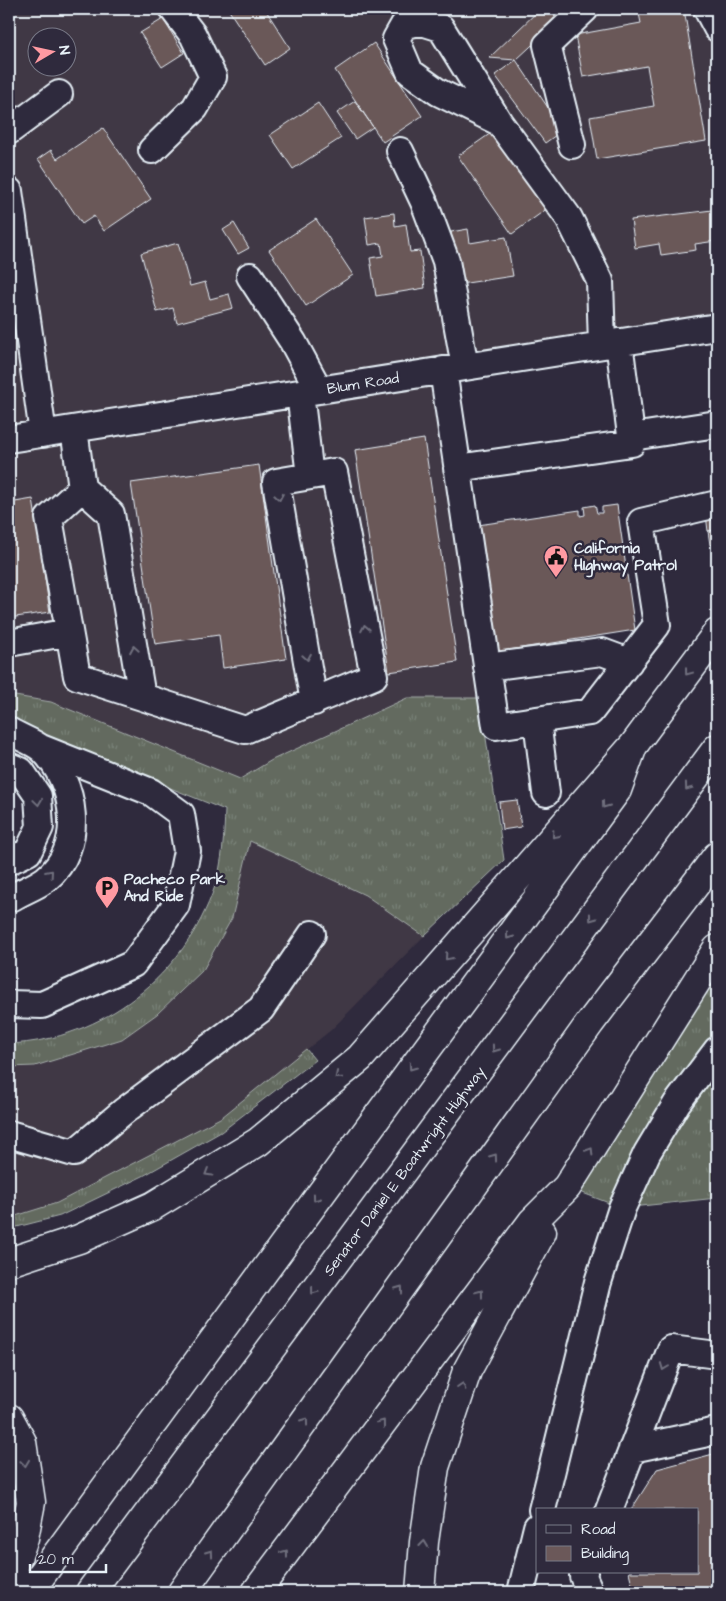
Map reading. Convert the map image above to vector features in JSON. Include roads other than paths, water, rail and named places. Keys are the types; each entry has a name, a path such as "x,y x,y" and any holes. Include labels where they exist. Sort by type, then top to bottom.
{"highway":[{"path":"9,1262 78,1239 153,1206 258,1142 360,1058 633,746 717,633"},
{"path":"29,1592 617,790 633,746"},
{"name":"Senator Daniel E Boatwright Highway","path":"90,1592 717,748"},
{"path":"182,1592 584,1031 717,856"},
{"path":"420,1592 424,1542 435,1467 466,1371 567,1187 717,949"},
{"path":"256,1592 532,1222 567,1187"},
{"path":"9,1418 22,1442 31,1502 24,1538 9,1581"}],"street":[{"path":"152,150 195,108 213,77 193,35 173,9"},
{"path":"572,145 547,45 585,9"},
{"path":"707,9 717,28"},
{"path":"9,131 59,94"},
{"path":"457,468 632,443 610,344 600,281 569,218 499,122"},
{"path":"400,151 424,202 446,261 454,368 457,468 496,726 590,712 657,625 641,522 717,504"},
{"path":"9,191 43,434"},
{"path":"250,276 293,342 309,392 310,476"},
{"name":"Blum Road","path":"9,439 717,327"},
{"path":"632,437 717,424"},
{"path":"74,429 82,488 111,514 142,697"},
{"path":"82,488 49,518 77,676 245,730 314,702 374,676 334,472 276,482 314,702"},
{"path":"9,643 69,632"},
{"path":"487,668 602,652 629,662"},
{"path":"536,720 546,793"},
{"path":"9,732 41,748 151,792 181,814 187,851 176,905 133,964 42,1004 9,1004"},
{"path":"9,896 13,897 46,879 66,854 68,846 71,829 71,802 62,774 41,748"},
{"path":"9,766 20,771 38,796 40,827 28,852 9,861"},
{"path":"9,1134 74,1153 124,1111 261,1009 312,934"},
{"path":"542,1508 598,1282 622,1208 647,1153 677,1103 717,1050"},
{"path":"610,1508 671,1349 717,1355"},
{"path":"632,1449 717,1431"},
{"path":"521,1592 536,1531"},
{"path":"584,1574 590,1592"}],"place":[{"name":"California HIghway Patrol","path":"556,578"},
{"name":"Pacheco Park And Ride","path":"107,909"}]}
